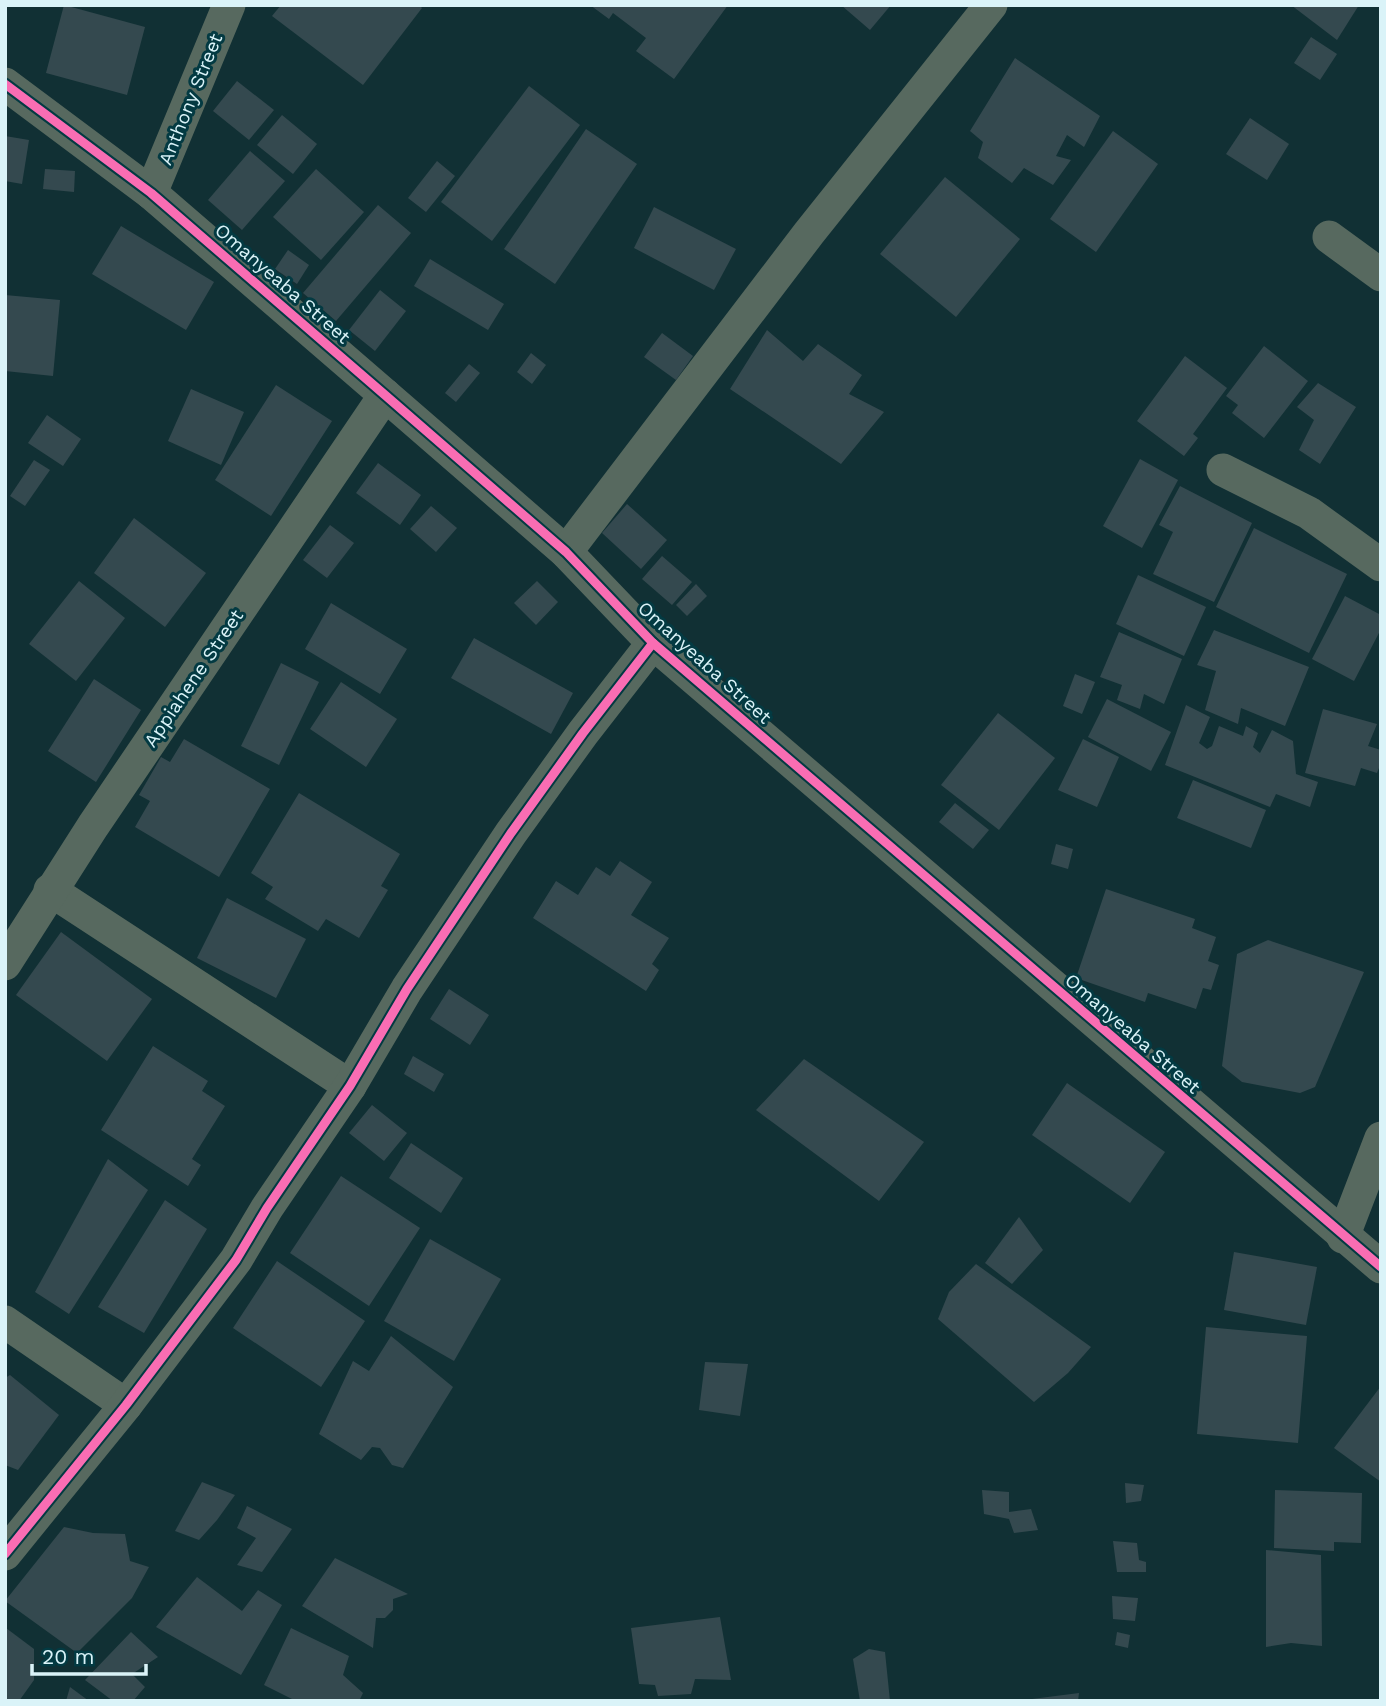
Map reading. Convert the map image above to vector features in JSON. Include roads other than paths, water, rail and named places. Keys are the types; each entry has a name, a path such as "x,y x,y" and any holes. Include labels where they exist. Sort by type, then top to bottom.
{"street":[{"name":"Anthony Street","path":"151,193 229,5"},
{"path":"566,552 809,233 991,5"},
{"name":"Omanyeaba Street","path":"5,84 151,193 566,552 653,643 1381,1267"},
{"path":"1329,237 1381,275"},
{"name":"Appiahene Street","path":"5,964 50,890 385,395"},
{"path":"1223,470 1308,513 1381,565"},
{"path":"5,1554 126,1405 236,1260 267,1208 350,1086 407,989 511,833 583,733 653,643"},
{"path":"50,890 350,1086"},
{"path":"1343,1237 1381,1138"},
{"path":"5,1322 126,1405"}]}
